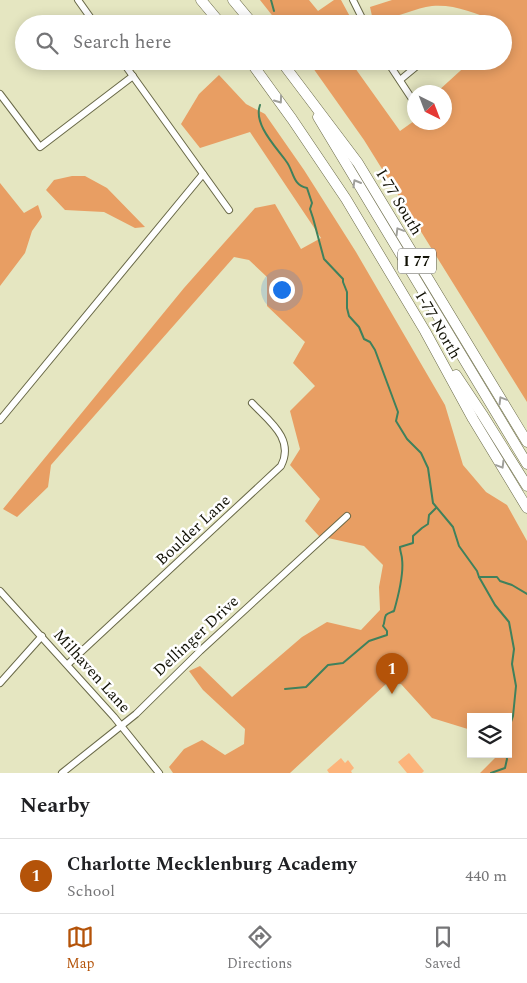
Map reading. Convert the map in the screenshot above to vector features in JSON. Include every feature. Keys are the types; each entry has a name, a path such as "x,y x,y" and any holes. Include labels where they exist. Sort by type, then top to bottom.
{"highway":[{"path":"201,0 214,15"},
{"path":"234,0 246,15"},
{"name":"I-77 North","path":"257,70 328,172 426,331 473,419 527,508"},
{"name":"I-77 South","path":"287,70 358,163 527,442"},
{"name":"I 77","path":"299,86 527,464"},
{"name":"I 77","path":"426,331 482,414 527,486"}],"street":[{"path":"78,0 89,15"},
{"path":"354,0 361,15"},
{"path":"129,70 230,210"},
{"path":"393,70 407,91"},
{"path":"400,80 412,70"},
{"path":"0,94 40,147 133,76"},
{"path":"0,420 203,174"},
{"name":"Boulder Lane","path":"68,664 281,466 286,448 282,437 252,402"},
{"name":"Dellinger Drive","path":"62,773 136,714 207,644 347,516"},
{"name":"Milhaven Lane","path":"0,591 68,664 160,773"},
{"path":"0,682 42,636"}],"shaded area":[{"path":"260,0 309,0 318,11 334,0 341,0 349,15 272,15"},
{"path":"392,0 527,0 527,402 364,140 314,70 356,70 400,131 407,126 407,130 452,130 452,85 445,85 461,70 512,70 512,15 480,15 448,6 432,6 398,15 372,15 370,7"},
{"path":"219,75 246,104 265,114 304,170 356,252 445,405 463,465 486,492 507,505 527,541 527,773 480,773 495,758 512,758 512,713 467,713 467,729 432,718 401,684 386,684 290,773 173,773 169,767 184,749 202,740 225,755 244,744 245,729 203,690 189,671 200,666 232,697 302,637 327,622 361,630 380,610 379,587 383,565 364,546 319,536 305,521 320,499 290,465 300,449 290,411 315,386 293,363 305,342 267,306 267,277 249,260 234,257 51,465 48,487 17,517 3,509 184,288 255,208 275,204 301,249 321,238 250,132 200,148 181,124 199,94"},
{"path":"72,176 85,176 107,188 145,227 135,228 104,212 65,210 46,190 54,180"},
{"path":"0,183 24,213 38,205 42,217 32,231 25,253 0,286"},
{"path":"409,753 424,771 422,773 407,773 398,762"},
{"path":"341,758 345,763 348,760 354,768 351,771 352,773 329,773 327,770"}],"waterway":[{"path":"271,0 274,11"},
{"path":"260,105 260,120 267,135 289,165 296,181 307,188 312,203 310,209 324,259 343,279 347,292 349,316 359,327 364,339 370,342 375,350 398,412 396,421 407,439 421,453 428,468 433,503 453,527 459,546 477,571 495,605 509,622 514,649 512,664 516,686 512,719"},
{"path":"285,689 306,687 328,665 343,663 369,641 387,635 387,631 383,626 385,618 387,614 394,611 399,592 402,565 400,547 413,543 413,536 428,524 429,515 436,508"},
{"path":"479,577 497,577 500,581 512,585 527,594"},
{"path":"491,773 505,768 507,758"}],"place":[{"name":"Charlotte Mecklenburg Academy","path":"392,694"}]}
